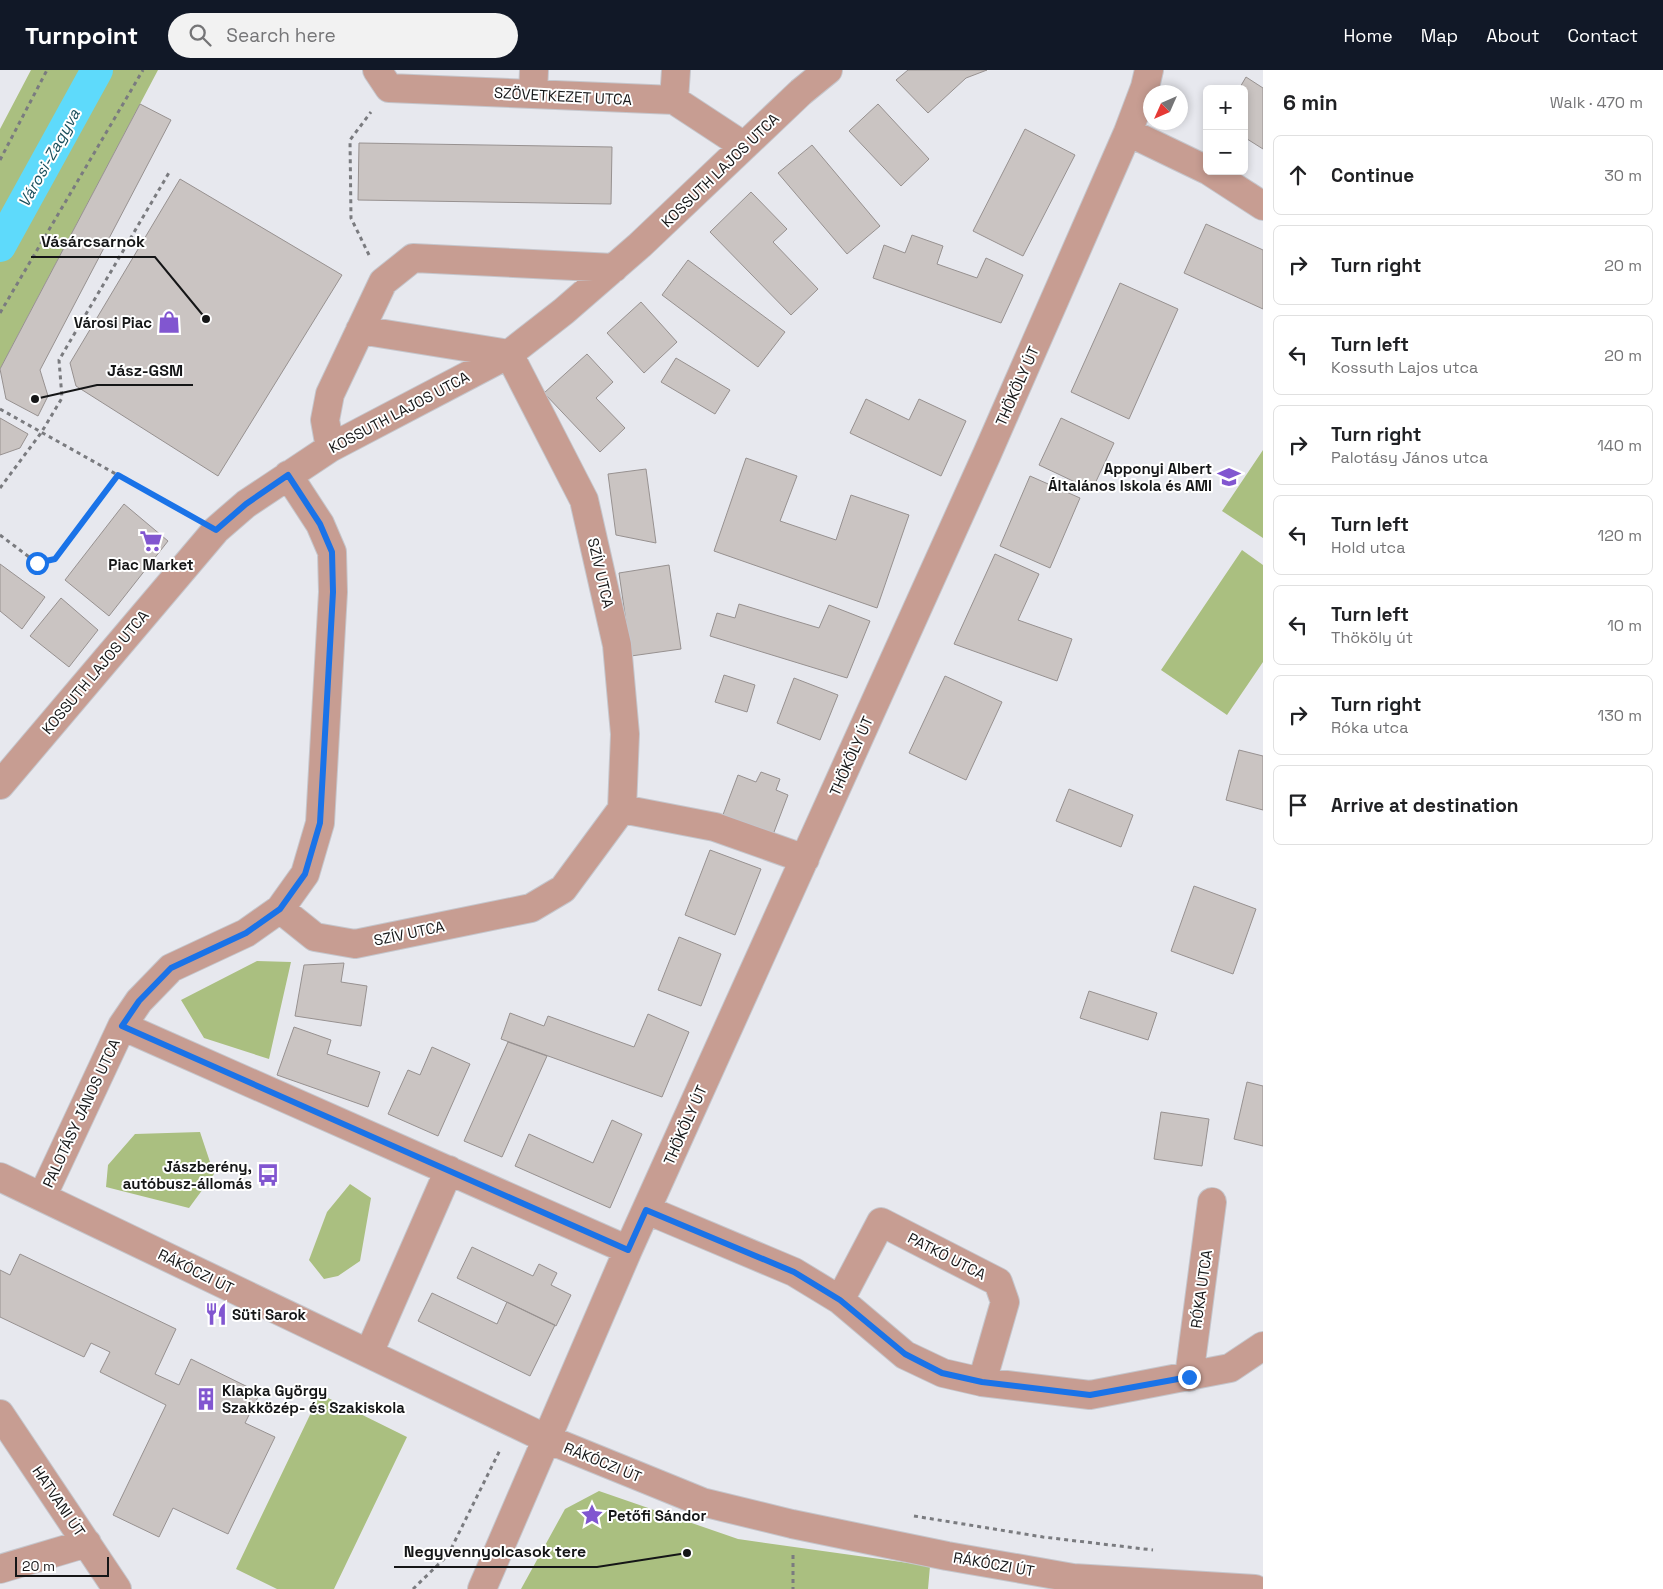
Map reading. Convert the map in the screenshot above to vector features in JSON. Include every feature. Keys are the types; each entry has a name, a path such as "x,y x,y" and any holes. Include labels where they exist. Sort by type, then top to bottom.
{"street":[{"name":"SZÖVETKEZET UTCA","path":"377,70 389,88 533,82 674,100"},
{"path":"676,70 674,100 744,146"},
{"name":"THÖKÖLY ÚT","path":"482,1589 628,1250 987,454 1128,132 1145,87 1149,70"},
{"name":"KOSSUTH LAJOS UTCA","path":"0,785 216,530 246,504 330,448 509,354 564,311 614,268 822,72"},
{"path":"1128,132 1203,169"},
{"path":"1214,175 1263,206"},
{"path":"330,448 324,420 330,394 383,282 414,258 614,268"},
{"path":"360,330 509,354"},
{"name":"SZÍV UTCA","path":"280,909 315,937 355,944 531,908 563,889 622,809 625,734 617,645 584,500 509,354"},
{"name":"PALOTÁSY JÁNOS UTCA","path":"42,1197 122,1026 139,1001 171,968 246,933 280,909 305,874 320,823 333,592 332,552 320,524 288,475"},
{"path":"622,809 715,827 804,859"},
{"path":"122,1026 628,1250"},
{"path":"369,1353 449,1170"},
{"name":"RÁKÓCZI ÚT","path":"0,1177 547,1439 702,1502 792,1524 1071,1583 1255,1589"},
{"name":"RÓKA UTCA","path":"1189,1377 1212,1202"},
{"path":"646,1210 794,1272 840,1300 905,1354 942,1373 982,1382 1090,1395 1230,1368 1263,1346"},
{"name":"PATKÓ UTCA","path":"840,1300 881,1222 998,1282 1005,1302 982,1382"},
{"name":"HATVANI ÚT","path":"0,1414 117,1589"},
{"path":"0,1569 86,1543"}],"path":[{"path":"0,160 47,70"},
{"path":"0,312 143,70"},
{"path":"350,140 351,218 383,282"},
{"path":"0,488 41,432 62,398 59,360 170,171"},
{"path":"0,409 216,530"},
{"path":"0,535 37,563 55,559 118,475"},
{"path":"413,1589 448,1556 514,1423"},
{"path":"909,1515 1043,1537 1158,1551"}],"green space":[{"path":"31,70 158,70 0,369 0,129"},
{"path":"1263,450 1263,538 1222,511"},
{"path":"1242,550 1263,565 1263,662 1227,715 1161,670"},
{"path":"257,961 291,962 269,1059 204,1038 181,1000"},
{"path":"200,1132 214,1174 189,1208 106,1187 108,1165 135,1134"},
{"path":"350,1184 371,1198 360,1261 338,1276 324,1279 309,1260 327,1212"},
{"path":"320,1394 407,1437 334,1589 277,1589 236,1569"},
{"path":"599,1491 738,1539 930,1566 928,1589 521,1589 565,1509"}],"building":[{"path":"908,70 987,70 966,78 928,113 896,80"},
{"path":"1246,77 1263,88 1263,149 1248,140 1248,85 1241,85"},
{"path":"140,104 171,120 40,370 48,396 38,416 6,399 0,369"},
{"path":"878,104 929,159 901,186 849,131"},
{"path":"1025,129 1075,155 1023,256 973,231"},
{"path":"359,143 612,147 611,204 358,200"},
{"path":"812,145 880,226 847,254 778,173"},
{"path":"180,179 342,275 218,476 76,386 70,363"},
{"path":"751,192 787,229 773,242 818,289 791,315 710,232"},
{"path":"1206,224 1263,250 1263,309 1184,273"},
{"path":"912,235 943,246 937,264 977,278 986,258 1023,275 1001,323 873,278 884,245 905,253"},
{"path":"688,260 785,332 758,367 662,295"},
{"path":"1120,283 1178,309 1129,419 1071,392"},
{"path":"641,302 677,342 644,373 607,333"},
{"path":"587,354 613,382 596,398 625,428 600,452 544,393"},
{"path":"676,358 730,390 715,414 661,382"},
{"path":"866,399 909,420 919,399 966,421 941,476 850,433"},
{"path":"0,418 28,434 20,448 0,455"},
{"path":"1061,418 1114,443 1092,490 1039,465"},
{"path":"746,458 797,476 780,521 836,540 851,495 909,515 877,608 714,551"},
{"path":"646,469 656,543 616,535 608,474"},
{"path":"1030,476 1080,498 1050,568 1000,546"},
{"path":"124,504 168,541 109,616 65,580"},
{"path":"995,554 1039,574 1018,620 1072,639 1057,681 954,644"},
{"path":"0,564 45,597 22,629 0,611"},
{"path":"669,565 681,649 631,656 619,573"},
{"path":"61,598 98,630 69,667 30,636"},
{"path":"739,604 819,628 829,605 870,621 847,678 710,636 717,613 735,618"},
{"path":"724,675 755,685 747,712 715,702"},
{"path":"945,676 1002,702 966,780 909,753"},
{"path":"794,678 838,695 820,740 777,723"},
{"path":"1239,750 1263,756 1263,810 1226,800"},
{"path":"761,772 780,779 776,790 788,795 771,840 721,820 738,775 756,782"},
{"path":"1069,789 1133,815 1121,847 1056,821"},
{"path":"710,850 761,869 735,935 685,915"},
{"path":"1194,886 1256,909 1233,974 1171,951"},
{"path":"679,937 721,954 701,1006 658,990"},
{"path":"344,963 341,982 367,986 361,1026 295,1016 304,965"},
{"path":"1089,991 1157,1013 1148,1040 1080,1018"},
{"path":"510,1013 544,1026 548,1016 634,1047 648,1014 689,1032 662,1097 501,1039"},
{"path":"294,1027 331,1040 327,1054 380,1072 368,1107 277,1075"},
{"path":"508,1042 547,1056 502,1157 464,1141"},
{"path":"432,1047 470,1064 438,1136 388,1114 408,1070 420,1075"},
{"path":"1247,1082 1263,1086 1263,1146 1234,1139"},
{"path":"1161,1112 1209,1119 1202,1166 1154,1159"},
{"path":"612,1120 642,1134 610,1208 515,1166 529,1134 593,1163"},
{"path":"472,1247 533,1276 539,1264 557,1273 551,1285 571,1295 556,1326 457,1278"},
{"name":"Klapka György Szakközép- és Szakiskola","path":"20,1254 176,1329 155,1374 179,1385 191,1359 260,1393 245,1423 275,1437 228,1534 173,1508 159,1537 113,1515 166,1405 100,1372 110,1352 91,1343 84,1357 0,1317 0,1270 10,1275"},
{"path":"432,1293 497,1324 507,1302 555,1325 530,1376 418,1321"}],"waterway":[{"name":"Városi-Zagyva","path":"0,246 97,70"}],"place":[{"name":"Vásárcsarnok","path":"206,319"},
{"name":"Városi Piac","path":"169,322"},
{"name":"Jász-GSM","path":"35,399"},
{"name":"Apponyi Albert Általános Iskola és AMI","path":"1229,477"},
{"name":"Piac Market","path":"151,541"},
{"name":"Jászberény, autóbusz-állomás","path":"268,1175"},
{"name":"Süti Sarok","path":"216,1314"},
{"name":"Klapka György Szakközép- és Szakiskola","path":"206,1399"},
{"name":"Petőfi Sándor","path":"592,1515"},
{"name":"Negyvennyolcasok tere","path":"687,1553"}],"route":[{"path":"37,563 55,559 118,475 216,530 246,504 288,475 320,524 332,552 333,592 320,823 305,874 280,909 246,933 171,968 139,1001 122,1026 628,1250 646,1210 794,1272 840,1300 905,1354 942,1373 982,1382 1090,1395 1189,1377"}]}
